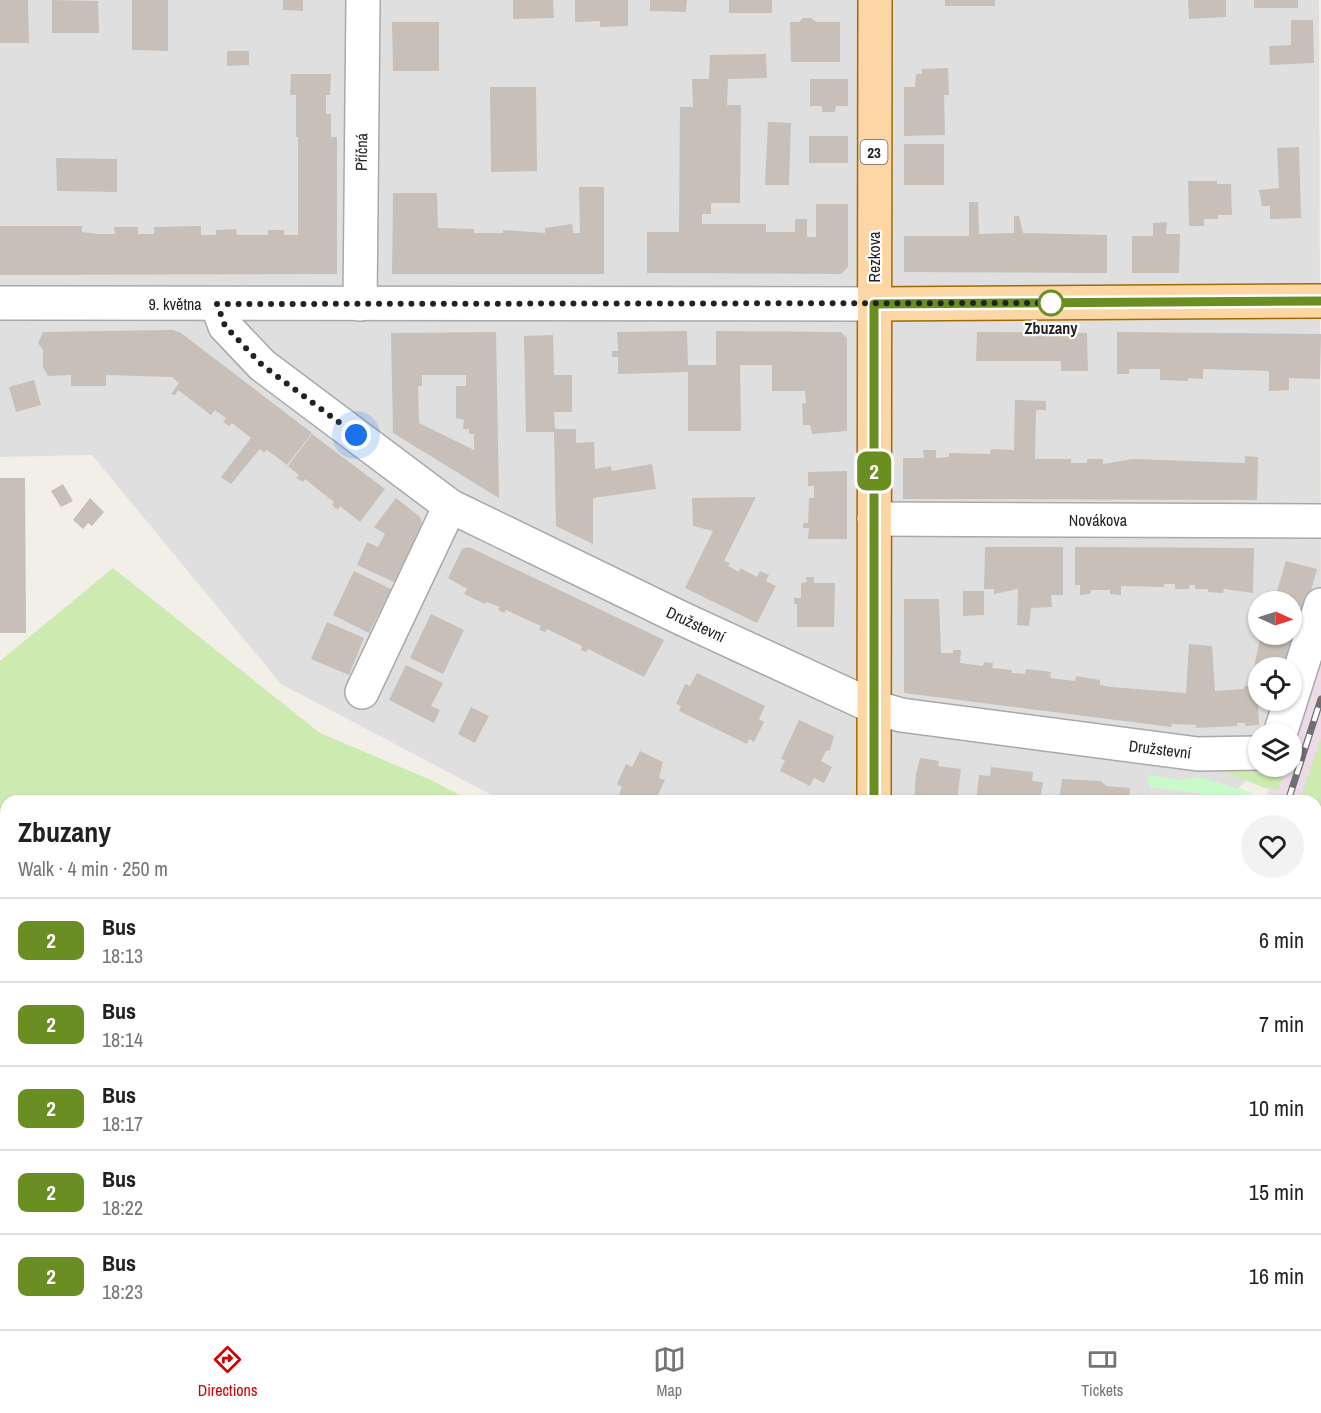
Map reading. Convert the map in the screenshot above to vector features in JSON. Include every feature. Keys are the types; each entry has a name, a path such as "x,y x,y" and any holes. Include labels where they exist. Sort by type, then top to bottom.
{"main road":[{"name":"Rezkova","path":"874,0 874,795"},
{"name":"9. května","path":"874,304 1321,301"}],"street":[{"name":"Příčná","path":"360,304 363,0"},
{"name":"9. května","path":"0,303 874,304"},
{"name":"Družstevní","path":"217,304 225,326 262,365 450,506 683,619 874,707 902,715 1198,754 1248,753"},
{"path":"362,692 450,506"},
{"name":"Novákova","path":"874,519 1321,521"},
{"path":"1283,723 1321,605"}],"shaded area":[{"path":"0,0 1319,0 1321,628 1302,682 1302,657 1248,657 1248,711 1292,711 1288,723 1248,723 1250,777 1231,795 492,795 281,684 92,455 0,457"},
{"path":"1321,638 1321,768 1313,795 1267,795 1272,777 1302,777 1302,723 1295,723 1299,711 1302,711 1302,701"}],"green space":[{"path":"113,568 320,733 431,780 460,795 0,795 0,661"},
{"path":"1321,738 1321,795 1302,795"},
{"path":"1248,768 1248,777 1283,777 1278,790 1265,788 1227,773 1224,769"},
{"path":"1147,775 1183,780 1199,777 1253,793 1199,795 1199,793 1150,787"}],"building":[{"path":"0,0 28,0 29,43 0,43"},
{"path":"52,0 98,1 99,33 52,33"},
{"path":"132,0 168,0 168,51 132,50"},
{"path":"283,0 303,0 303,11 283,10"},
{"path":"513,0 553,0 554,18 513,19"},
{"path":"575,0 628,0 628,26 600,27 600,21 575,22"},
{"path":"650,0 687,0 686,12 650,11"},
{"path":"729,0 772,0 772,13 729,13"},
{"path":"945,0 995,0 995,6 945,6"},
{"path":"1188,0 1226,0 1226,17 1189,19"},
{"path":"1254,0 1298,0 1298,8 1254,8"},
{"path":"803,18 811,18 816,22 840,22 840,62 791,62 790,22 799,22"},
{"path":"1291,20 1313,20 1314,63 1270,65 1269,46 1291,45"},
{"path":"392,22 439,22 439,71 393,71"},
{"path":"227,51 249,51 249,65 227,66"},
{"path":"766,54 767,78 728,79 727,105 741,105 740,203 711,203 711,214 702,214 702,224 766,224 766,232 795,232 795,219 807,219 807,237 816,237 816,204 848,204 848,267 841,274 647,273 647,232 679,232 680,107 693,107 692,79 709,79 710,55"},
{"path":"948,68 949,95 944,95 945,135 904,136 904,87 915,87 916,74 922,74 922,69"},
{"path":"291,74 331,74 330,95 326,95 326,114 331,114 331,137 337,137 337,274 0,275 0,226 82,226 82,232 98,234 115,234 114,227 138,227 138,234 154,234 154,227 201,226 201,235 216,235 216,230 236,229 237,235 268,235 268,230 284,230 284,235 298,235 298,137 296,137 296,95 290,95"},
{"path":"810,79 848,79 848,106 836,106 835,112 822,112 822,106 810,106"},
{"path":"490,87 536,87 537,171 491,172"},
{"path":"768,122 791,123 789,185 765,185"},
{"path":"809,136 848,136 848,163 809,163"},
{"path":"904,144 944,144 944,185 904,185"},
{"path":"1299,147 1301,218 1270,219 1270,206 1262,206 1259,190 1279,188 1277,148"},
{"path":"56,158 117,159 117,192 57,191"},
{"path":"1188,181 1217,181 1217,184 1231,184 1232,215 1218,215 1218,219 1204,219 1204,226 1189,226"},
{"path":"579,187 604,187 604,274 392,274 393,193 437,193 438,228 474,229 474,233 503,233 503,230 545,233 545,228 572,224 573,233 580,233"},
{"path":"969,202 978,202 979,234 1014,233 1014,216 1019,216 1023,233 1107,235 1107,273 904,272 904,236 969,236"},
{"path":"1167,222 1166,234 1180,234 1179,273 1132,273 1132,236 1153,236 1153,223"},
{"path":"173,330 181,333 312,433 287,465 267,450 264,453 260,449 231,484 221,477 251,438 232,423 229,426 223,422 226,418 215,410 211,415 178,390 175,395 171,394 179,383 172,377 106,375 106,386 71,386 71,375 48,376 43,367 43,350 38,343 43,332"},
{"path":"687,331 688,365 716,365 716,331 841,332 847,338 847,431 812,434 810,425 803,425 802,403 806,404 805,391 772,391 772,365 740,365 741,431 688,431 688,372 618,374 618,357 612,357 612,351 618,351 617,332"},
{"path":"496,332 499,498 393,433 391,333","holes":["422,375 466,375 466,386 456,386 456,418 464,420 463,429 469,429 469,434 474,434 474,450 419,423 418,386 422,386"]},
{"path":"977,332 1087,333 1088,371 1061,371 1061,361 976,361"},
{"path":"1117,332 1321,334 1320,379 1289,378 1289,390 1269,391 1269,371 1203,369 1203,379 1188,378 1188,381 1160,380 1160,369 1129,369 1129,374 1117,374"},
{"path":"553,335 554,375 572,375 572,412 554,412 555,429 576,429 576,443 594,442 595,469 611,466 612,471 652,464 656,489 593,498 593,544 556,526 554,432 526,432 524,336"},
{"path":"34,380 41,405 16,412 9,387"},
{"path":"1015,400 1046,401 1046,410 1036,410 1035,459 1071,459 1071,463 1087,463 1087,459 1103,459 1103,464 1133,459 1245,463 1245,456 1258,457 1257,500 903,499 903,458 924,458 923,450 936,450 936,458 949,457 949,453 990,454 991,449 1014,450"},
{"path":"312,434 385,489 360,522 340,506 338,510 332,505 334,502 305,479 303,482 296,478 299,475 288,466"},
{"path":"847,471 847,539 808,539 809,528 803,528 803,523 808,523 809,498 814,498 814,486 808,486 808,472"},
{"path":"0,478 25,478 26,633 0,633"},
{"path":"63,484 73,501 61,507 51,491"},
{"path":"756,497 724,561 730,563 728,566 739,572 740,568 757,577 760,571 769,575 766,581 776,586 757,623 685,588 713,531 693,526 692,498"},
{"path":"90,498 104,512 92,526 88,523 83,529 73,520"},
{"path":"396,498 420,517 422,524 394,582 357,565 367,542 378,547 385,534 374,527"},
{"path":"469,547 664,640 644,677 588,649 586,652 581,650 582,646 547,629 545,632 539,630 541,626 506,610 504,613 498,610 500,607 487,602 485,604 464,594 467,589 448,578 462,549"},
{"path":"985,547 1063,547 1063,595 1051,595 1052,607 1031,608 1029,626 1017,625 1018,589 994,594 994,589 984,589"},
{"path":"1075,547 1254,548 1253,591 1248,592 1224,589 1223,593 1208,592 1208,589 1195,589 1195,585 1190,585 1189,589 1175,589 1175,584 1164,584 1164,587 1121,586 1121,595 1110,594 1110,590 1091,590 1090,594 1080,595 1080,585 1075,585"},
{"path":"1286,561 1317,569 1302,624 1302,591 1277,591"},
{"path":"354,571 391,589 369,633 333,615"},
{"path":"806,577 814,577 814,583 835,583 834,627 797,627 797,604 794,604 794,598 801,598 801,583 807,582"},
{"path":"963,591 984,591 984,615 963,616"},
{"path":"904,599 939,599 941,653 961,650 960,663 983,666 984,662 993,663 992,668 1012,670 1011,673 1025,674 1026,669 1051,672 1050,678 1075,681 1076,676 1100,680 1100,685 1111,687 1186,693 1189,644 1212,646 1215,691 1244,689 1244,686 1248,686 1248,711 1258,711 1259,723 1248,723 1248,726 1245,723 1237,723 1237,726 1196,728 1196,725 1172,724 1171,727 904,693"},
{"path":"431,614 464,630 443,674 410,658"},
{"path":"327,622 364,638 349,675 311,659"},
{"path":"1259,645 1296,645 1293,657 1256,657"},
{"path":"406,665 443,683 431,706 440,710 434,723 389,700"},
{"path":"697,673 765,706 759,719 764,722 754,742 749,739 747,744 679,711 681,706 676,704 685,684 690,686"},
{"path":"471,707 489,716 475,743 458,734"},
{"path":"799,720 834,736 830,750 826,751 821,761 832,767 824,783 814,778 810,786 780,771 785,760 781,759"},
{"path":"640,751 663,762 659,778 665,780 658,795 619,795 622,787 617,784 626,764 632,767"},
{"path":"920,758 939,761 938,766 961,769 958,795 914,795"},
{"path":"991,767 1033,772 1032,781 1043,782 1041,795 977,795 979,775 990,776"},
{"path":"1062,779 1101,781 1106,786 1130,788 1129,795 1060,795"}],"railway":[{"path":"1290,795 1321,699"}],"bus line":[{"name":"2","path":"874,795 874,304 1321,301"}],"place":[{"name":"Zbuzany","path":"1051,303"}],"route":[{"path":"356,435 262,365 225,326 217,304 1051,303"}]}
